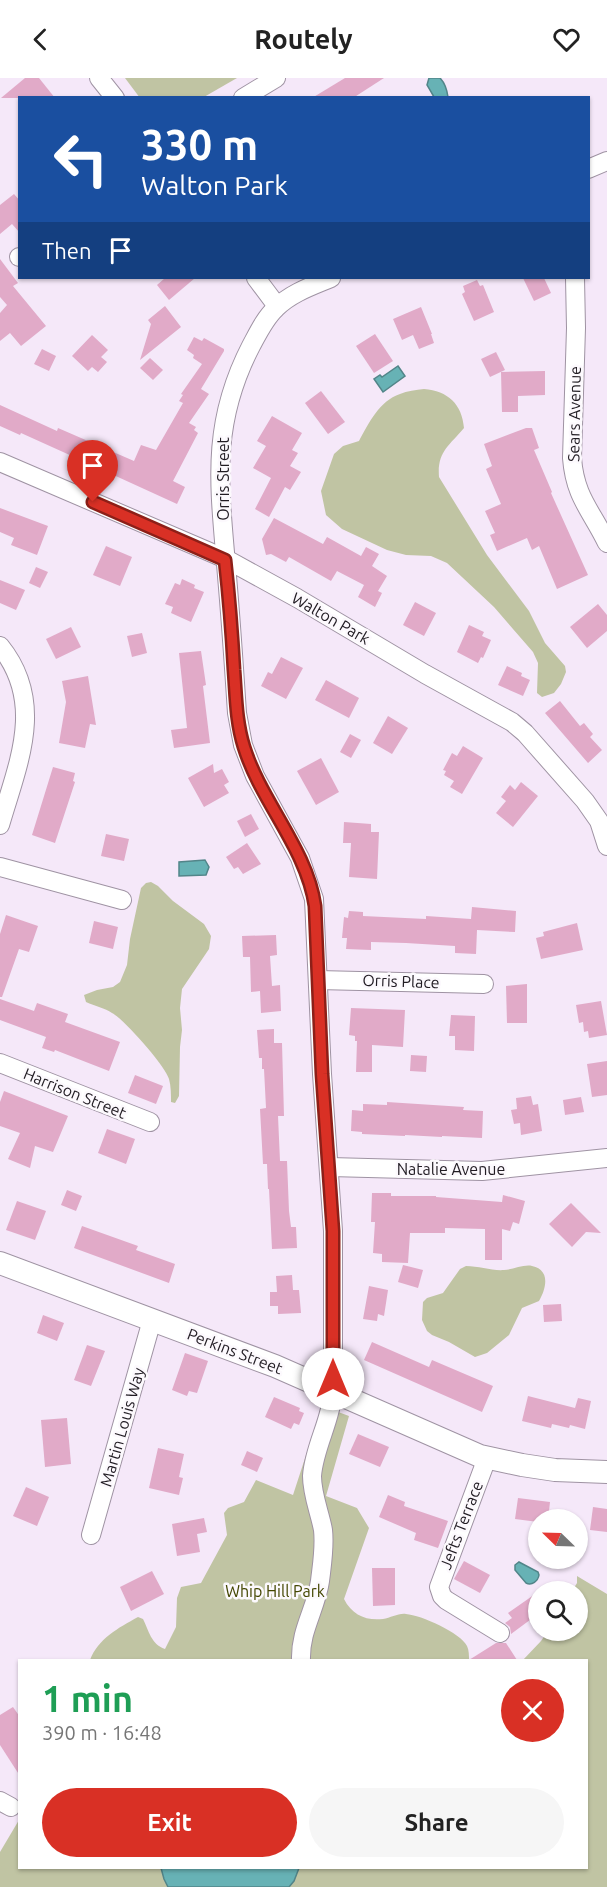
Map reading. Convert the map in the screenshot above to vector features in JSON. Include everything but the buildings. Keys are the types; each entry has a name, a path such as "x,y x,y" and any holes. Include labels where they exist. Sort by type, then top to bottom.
{"street":[{"path":"99,78 112,96"},
{"path":"246,96 276,78"},
{"path":"590,168 607,161"},
{"path":"257,279 278,306"},
{"name":"Orris Street","path":"301,1659 302,1637 318,1591 324,1546 312,1475 331,1411 333,1392 333,1231 322,1074 316,918 311,888 300,858 255,776 242,738 237,712 219,469 221,437 232,388 241,366 269,316 292,295 329,279"},
{"name":"Sears Avenue","path":"575,279 573,474 580,496 606,537"},
{"name":"Walton Park","path":"0,462 225,560 297,598 520,728 592,810 599,820 607,846"},
{"path":"0,646 18,675 24,696 26,718 21,751 0,825"},
{"path":"0,867 122,900"},
{"name":"Orris Place","path":"318,980 484,984"},
{"name":"Harrison Street","path":"0,1063 150,1122"},
{"name":"Natalie Avenue","path":"330,1167 482,1171 607,1158"},
{"name":"Perkins Street","path":"0,1263 275,1366 487,1458 555,1470 607,1472"},
{"name":"Martin Louis Way","path":"91,1535 152,1320"},
{"name":"Jefts Terrace","path":"487,1458 439,1587 446,1600 500,1633"}],"green space":[{"path":"125,78 237,78 206,96 138,96"},
{"path":"424,389 447,396 460,412 464,428 442,455 439,477 487,555 529,611 545,643 565,666 566,672 554,693 542,697 537,693 538,663 533,652 494,607 447,563 431,556 406,555 387,550 342,529 326,515 321,491 334,454 343,446 359,441 375,413 386,402 403,393"},
{"path":"151,882 204,924 211,936 209,949 182,989 179,1096 175,1103 171,1102 169,1079 161,1064 126,1024 106,1010 86,1002 84,995 113,987 120,982 127,965 141,888"},
{"path":"466,1266 507,1270 532,1266 542,1271 545,1280 544,1291 539,1301 522,1308 509,1335 487,1353 475,1357 432,1335 427,1331 422,1320 423,1302 427,1298 443,1293 460,1269"},
{"name":"Whip Hill Park","path":"322,1406 349,1416 326,1496 357,1508 369,1528 344,1599 355,1613 365,1618 383,1619 406,1614 440,1626 463,1641 468,1648 469,1659 91,1659 103,1640 138,1617 143,1619 156,1644 165,1649 176,1627 177,1598 181,1587 201,1583 227,1535 224,1513 228,1508 244,1502 256,1480 293,1495"},
{"path":"588,1583 607,1594 607,1887 0,1887 0,1852 18,1822 18,1869 588,1869 588,1659 524,1659 541,1641 588,1641"}],"shaded area":[{"path":"429,78 440,78 448,96 433,96 427,85"},
{"path":"398,366 405,376 383,392 374,379 380,375 382,377"},
{"path":"205,860 209,867 206,875 179,876 179,862"},
{"path":"519,1562 528,1569 538,1572 539,1575 535,1581 526,1583 515,1570 515,1565"},
{"path":"161,1869 299,1869 289,1887 168,1887"}],"route":[{"path":"93,502 225,560 237,712 243,746 255,776 300,858 315,906 322,1074 333,1231 333,1379"}]}
